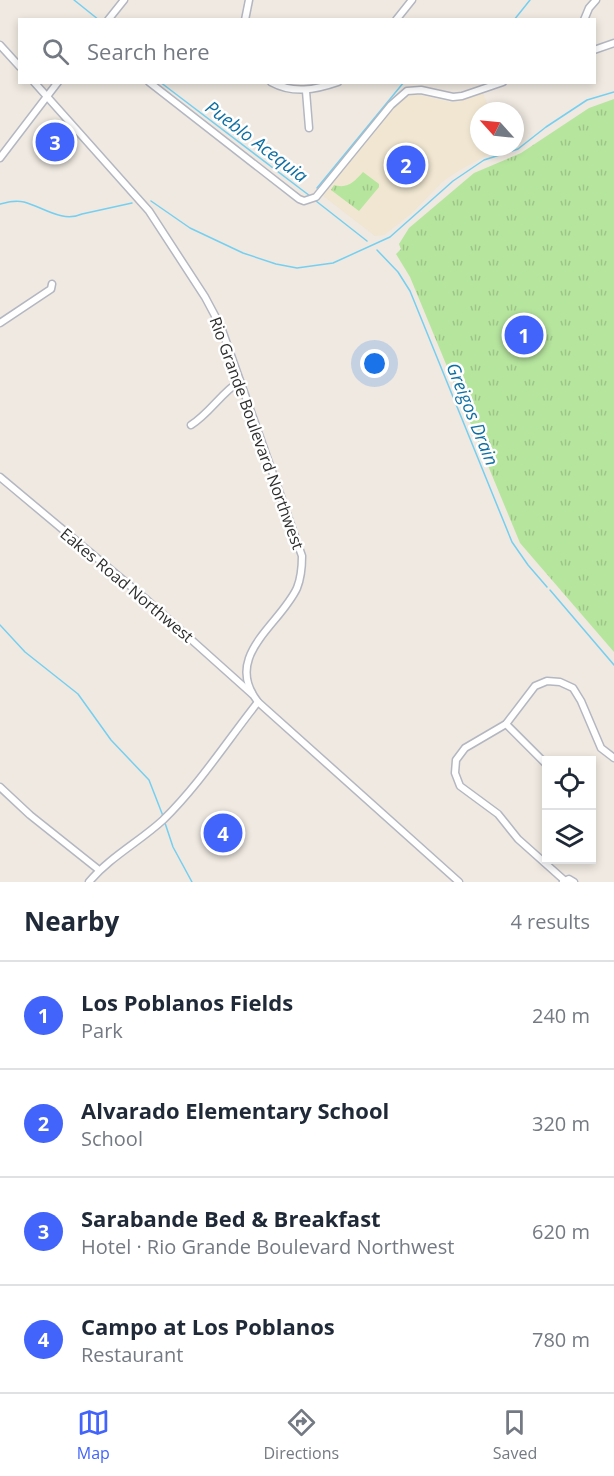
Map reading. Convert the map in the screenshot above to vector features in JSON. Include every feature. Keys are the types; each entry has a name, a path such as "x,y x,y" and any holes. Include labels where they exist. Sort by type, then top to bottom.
{"street":[{"path":"110,18 124,0"},
{"path":"245,18 249,0"},
{"path":"398,18 412,0"},
{"path":"585,18 596,0"},
{"path":"596,49 614,43"},
{"path":"0,45 18,65"},
{"name":"Rio Grande Boulevard Northwest","path":"36,84 149,211 214,314 299,547 302,566 296,590 253,648 248,669 248,682 252,695"},
{"path":"0,158 56,84"},
{"path":"152,84 299,200 304,201 316,197 391,105 407,91 421,90 453,97 497,84"},
{"path":"275,84 282,88 306,91 331,84"},
{"path":"306,91 309,128"},
{"path":"0,323 51,289 52,284"},
{"path":"191,424 200,419 231,387 240,381"},
{"name":"Eakes Road Northwest","path":"0,477 147,600 252,695"},
{"path":"574,882 569,879 563,881 518,839 498,814 460,786 454,773 456,760 465,748 506,724 535,686 547,681 560,682 573,688 601,748 614,758"},
{"path":"252,695 459,882"},
{"path":"89,882 99,870 161,821 180,802 258,702"},
{"path":"506,724 542,760"},
{"path":"0,787 30,815 99,870"}],"shaded area":[{"path":"411,93 450,102 483,93 486,102 470,102 470,156 486,156 442,182 412,213 384,235 375,236 322,195 399,101"}],"green space":[{"path":"614,99 614,652 520,543 410,277 396,254 401,249 399,244 409,228 474,173 514,156 524,156 524,151 589,108"},
{"path":"363,172 379,184 379,187 359,211 331,190 334,185 350,184"}],"waterway":[{"name":"Pueblo Acequia","path":"74,0 96,18"},
{"path":"516,18 530,0"},
{"name":"Pueblo Acequia","path":"163,84 310,196"},
{"path":"317,188 402,84"},
{"path":"151,201 190,228 243,253 297,268 333,263 390,237 453,181 484,160 518,149 587,100 614,92"},
{"name":"Pueblo Acequia","path":"316,201 367,241"},
{"path":"0,204 24,202 67,217 132,203"},
{"name":"Greigos Drain","path":"377,250 398,272 410,291 512,542 547,587"},
{"name":"Pueblo Acequia","path":"550,590 614,665"},
{"path":"0,625 25,652 78,694 111,740 149,780 163,816"},
{"path":"165,823 173,847 192,882"}],"place":[{"name":"Sarabande Bed & Breakfast","path":"55,142"},
{"name":"Alvarado Elementary School","path":"406,165"},
{"name":"Los Poblanos Fields","path":"524,335"},
{"name":"Campo at Los Poblanos","path":"223,833"}]}
